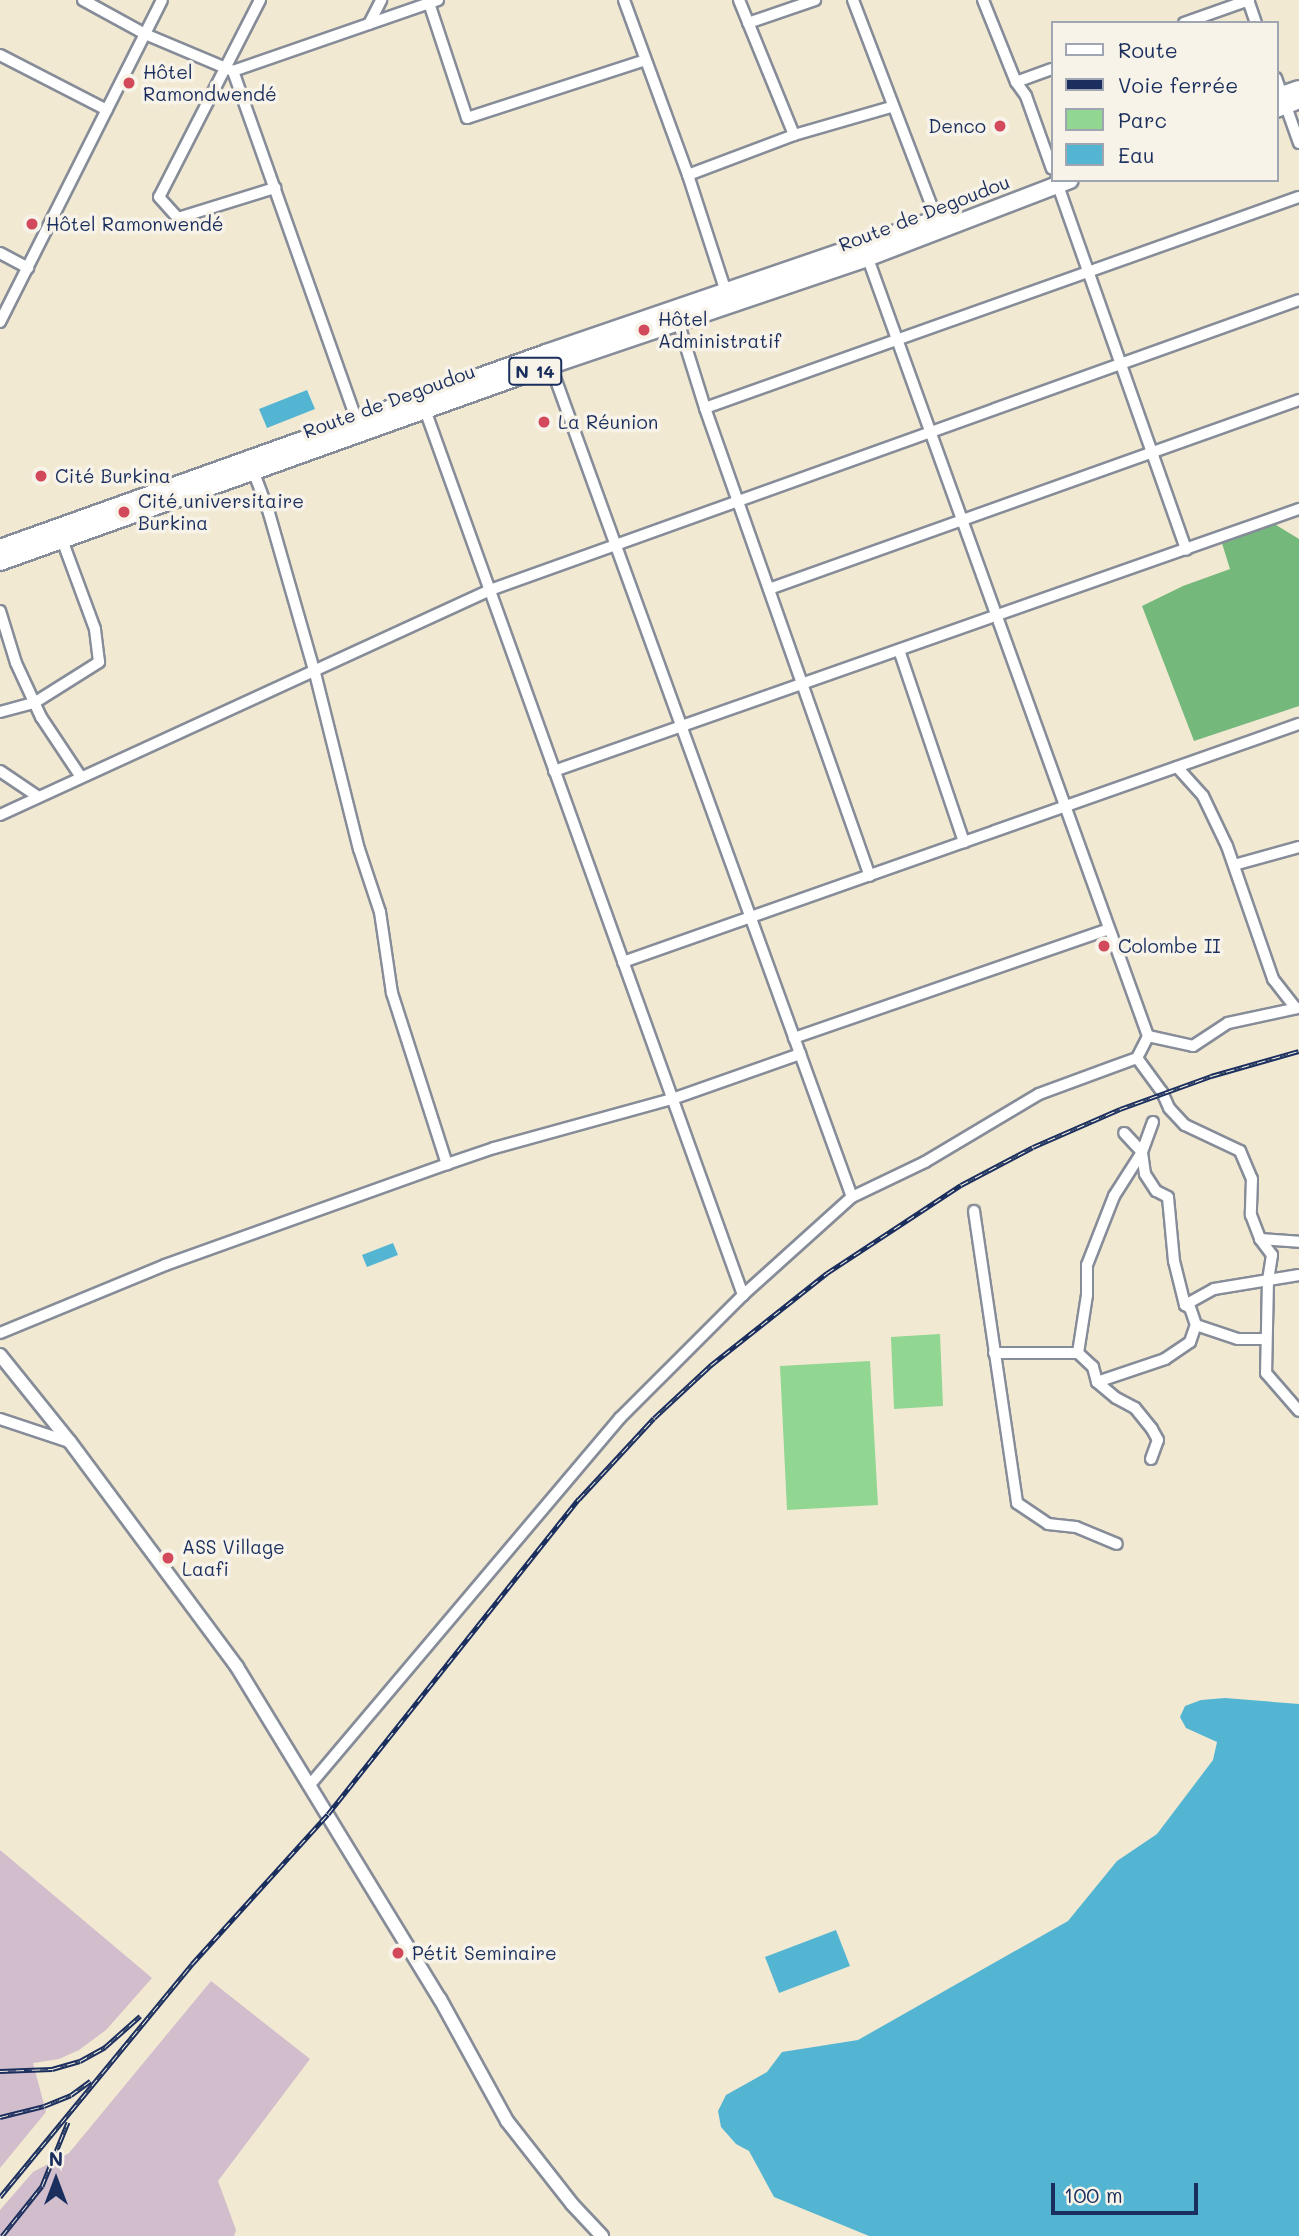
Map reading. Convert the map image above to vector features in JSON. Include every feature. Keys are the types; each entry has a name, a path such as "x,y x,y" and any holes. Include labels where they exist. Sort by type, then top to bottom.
{"main road":[{"path":"1284,101 1299,89"},
{"name":"Route de Degoudou","path":"0,548 60,533 254,473 548,359 865,251 1050,181"},
{"name":"Route de Degoudou","path":"0,562 60,533 357,422 423,406"}],"street":[{"path":"83,0 145,34 230,69 433,2 467,118 645,60"},
{"path":"0,322 162,0"},
{"path":"260,0 230,69 159,197 178,218 275,188"},
{"path":"369,24 381,0"},
{"path":"624,0 688,175 729,299"},
{"path":"740,0 794,135"},
{"path":"748,23 815,0"},
{"path":"853,0 891,107 938,225"},
{"path":"983,0 1050,158"},
{"path":"1190,21 1248,0 1255,21"},
{"path":"0,55 107,110"},
{"path":"230,69 357,422"},
{"path":"1016,82 1050,70"},
{"path":"1278,84 1299,143"},
{"path":"688,175 794,135 891,107"},
{"path":"1059,182 1088,272 1186,550"},
{"path":"705,408 1299,197"},
{"path":"309,1786 620,1418 743,1295 852,1196 925,1162 1039,1094 1137,1058 1148,1036 865,251"},
{"path":"0,253 28,268"},
{"path":"0,815 37,796 315,673 490,590 1299,300"},
{"path":"677,317 705,408 870,876"},
{"path":"548,359 852,1196"},
{"path":"769,589 1299,400"},
{"path":"423,406 743,1295"},
{"path":"254,473 270,513 315,673 359,849 380,912 392,993 447,1164"},
{"path":"554,771 1299,509"},
{"path":"0,712 34,703 84,674 99,662 95,629 60,533"},
{"path":"0,611 16,663 34,703 63,753 81,777"},
{"path":"899,650 964,842"},
{"path":"623,962 1299,724"},
{"path":"1148,1036 1193,1046 1228,1023 1298,1008 1273,979 1234,865 1203,796 1177,767"},
{"path":"1,773 37,796"},
{"path":"1234,865 1299,846"},
{"path":"794,1038 1109,929"},
{"path":"0,1333 164,1265 447,1164 494,1148 673,1099 800,1054"},
{"path":"1137,1058 1163,1092 1169,1108 1185,1125 1240,1151 1252,1179 1251,1215 1260,1239 1272,1255 1268,1280 1266,1373 1299,1411"},
{"path":"1078,1353 1087,1295 1087,1265 1114,1196 1142,1152 1153,1122"},
{"path":"1097,1382 1165,1359 1190,1342 1196,1325 1190,1308 1185,1305 1174,1261 1168,1197 1156,1191 1145,1174 1142,1152 1124,1133"},
{"path":"974,1211 1017,1503 1048,1524 1076,1527 1117,1544"},
{"path":"1260,1239 1299,1242"},
{"path":"1185,1305 1214,1289 1299,1275"},
{"path":"1196,1325 1238,1339 1266,1339"},
{"path":"994,1353 1078,1353 1093,1367 1097,1382 1116,1398 1135,1408 1152,1429 1158,1440 1151,1459"},
{"path":"0,1355 70,1442 159,1566 237,1667 440,1999 507,2121 572,2204 602,2236"},
{"path":"0,1419 70,1442"}],"shaded area":[{"path":"0,1850 152,1978 106,2030 79,2050 59,2059 33,2063 46,2112 0,2168"},
{"path":"211,1981 310,2059 218,2181 236,2230 234,2236 0,2236 0,2210 33,2172 69,2153"}],"green space":[{"path":"1268,520 1299,539 1299,706 1194,741 1142,606 1183,586 1230,569 1220,537"},
{"path":"940,1334 943,1406 894,1409 891,1337"},
{"path":"870,1361 878,1505 787,1510 780,1366"}],"water":[{"path":"307,390 315,409 267,428 259,409"},
{"path":"393,1243 398,1255 367,1267 362,1255"},
{"path":"1225,1698 1299,1704 1299,2236 869,2236 774,2197 749,2151 736,2144 721,2127 718,2111 726,2095 767,2072 782,2052 858,2040 1068,1921 1117,1861 1157,1834 1213,1760 1217,1742 1186,1728 1180,1717 1185,1706 1201,1700"},
{"path":"836,1930 850,1966 779,1993 765,1957"}],"railway":[{"path":"0,2197 192,1964 328,1814 579,1499 654,1418 711,1365 827,1273 961,1185 1033,1147 1120,1109 1211,1076 1299,1051"},
{"path":"0,2071 52,2069 80,2061 105,2047 140,2016"},
{"path":"0,2117 44,2106 71,2095 90,2081"},
{"path":"2,2236 42,2186 68,2122"}],"place":[{"name":"Hôtel Ramondwendé","path":"129,83"},
{"name":"Denco","path":"1000,126"},
{"name":"Hôtel Ramonwendé","path":"32,224"},
{"name":"Hôtel Administratif","path":"644,330"},
{"name":"La Réunion","path":"544,422"},
{"name":"Cité Burkina","path":"41,476"},
{"name":"Cité universitaire Burkina","path":"124,512"},
{"name":"Colombe II","path":"1104,946"},
{"name":"ASS Village Laafi","path":"168,1558"},
{"name":"Pétit Seminaire","path":"398,1953"}]}
